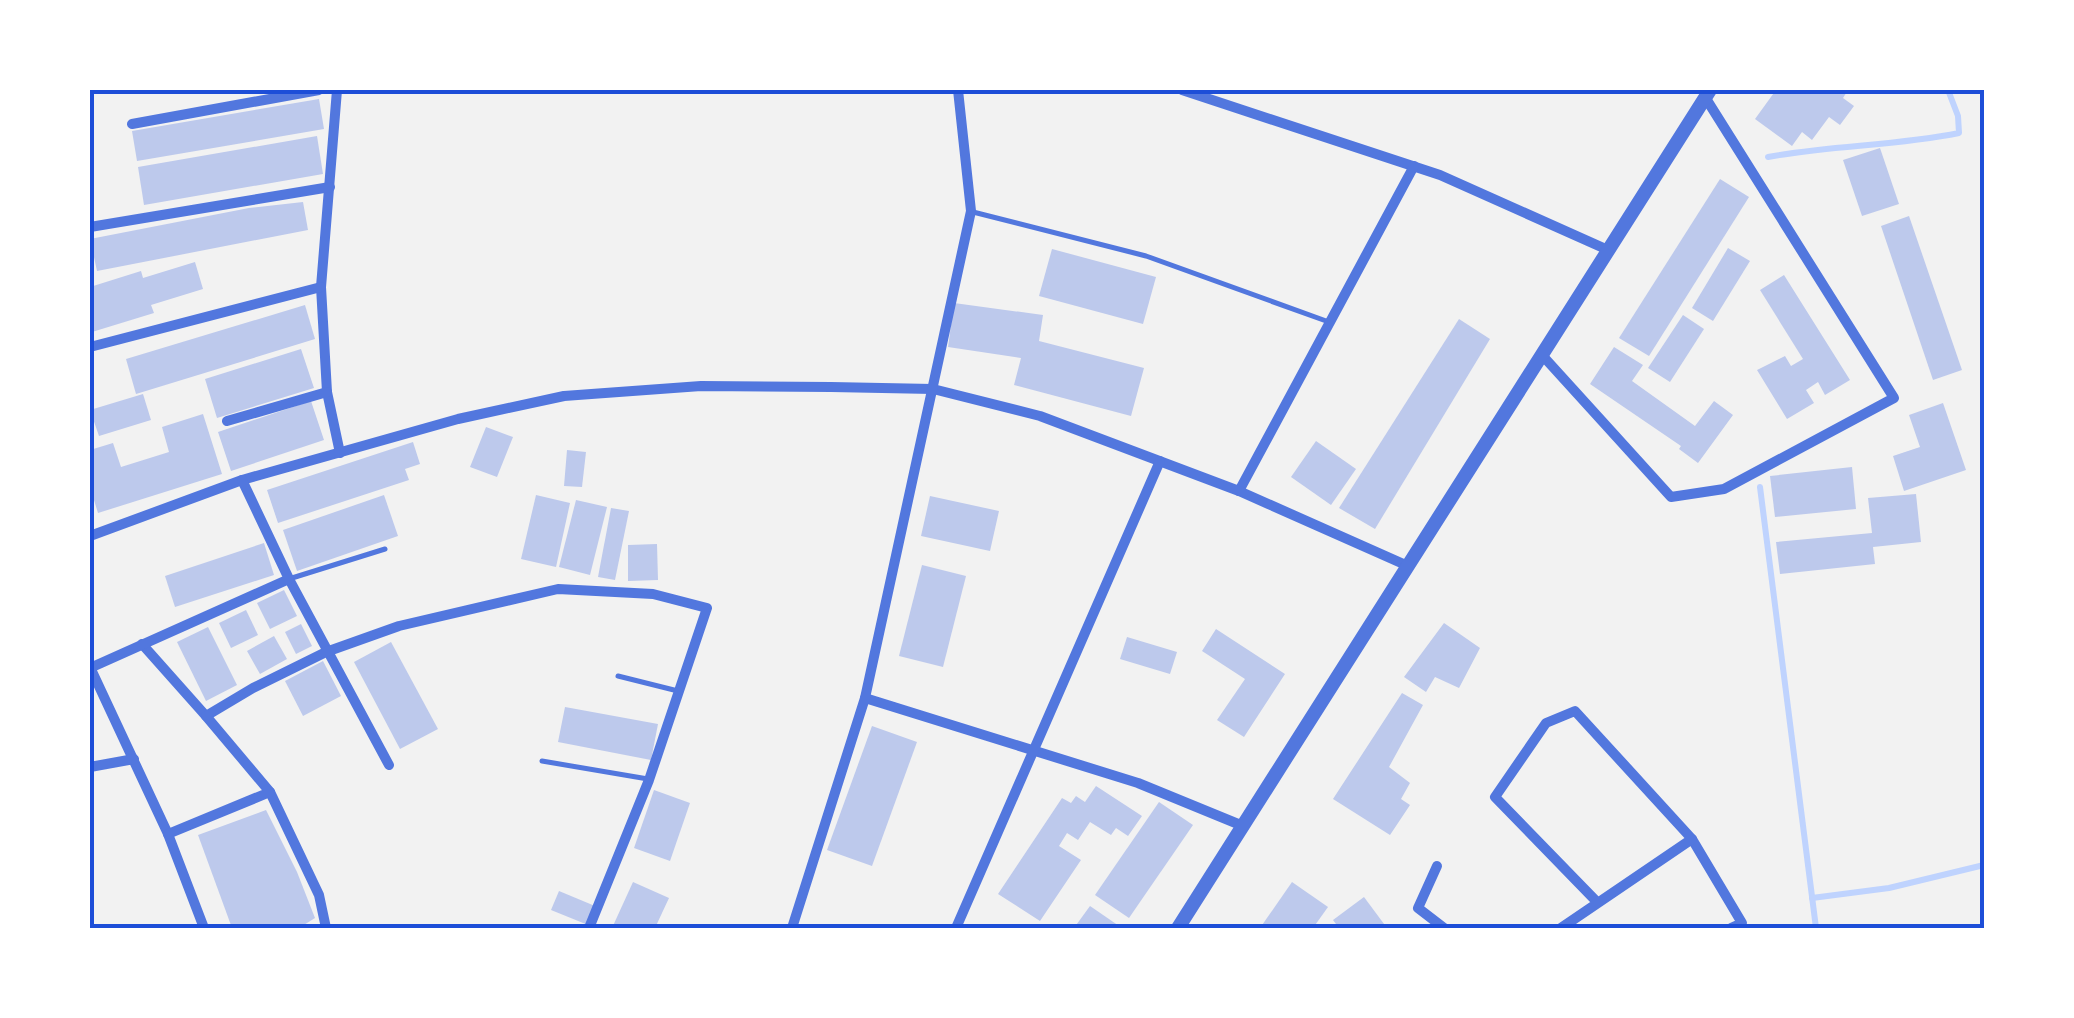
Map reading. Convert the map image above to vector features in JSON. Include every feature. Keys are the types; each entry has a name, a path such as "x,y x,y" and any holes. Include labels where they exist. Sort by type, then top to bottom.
{"street":[{"path":"132,124 318,90"},
{"path":"337,90 321,287 327,392 340,453"},
{"path":"792,928 865,698 970,211 958,90"},
{"path":"1182,90 1414,166 1608,250"},
{"path":"1178,928 1408,566 1542,354 1608,250 1708,94 1894,398 1724,489 1670,497 1542,354"},
{"path":"1239,491 1414,166"},
{"path":"90,227 330,187"},
{"path":"90,348 321,287"},
{"path":"90,536 242,480 458,419 564,396 701,386 933,389 1040,416 1239,491 1408,566"},
{"path":"227,421 327,392"},
{"path":"956,928 1160,461"},
{"path":"242,480 326,652 390,765"},
{"path":"204,928 168,834 90,667 289,578"},
{"path":"206,716 326,652 400,626 558,589 653,594 707,608 649,780 589,928"},
{"path":"142,644 270,792 320,895 326,928"},
{"path":"865,698 1138,783 1243,826"},
{"path":"1598,902 1495,797 1546,722 1575,711 1692,839 1740,926"},
{"path":"90,767 134,758"},
{"path":"168,834 270,792"},
{"path":"1561,928 1692,839"},
{"path":"1437,866 1418,908 1444,928"}],"lane":[{"path":"970,211 1146,256 1329,322"},
{"path":"289,578 386,549"},
{"path":"618,676 679,691"},
{"path":"542,761 649,780"}],"building":[{"path":"1776,90 1848,90 1843,98 1854,106 1840,125 1829,117 1812,140 1802,132 1792,146 1755,119"},
{"path":"319,99 324,129 137,161 132,131"},
{"path":"317,136 323,174 144,205 138,167"},
{"path":"1880,148 1899,204 1862,216 1843,160"},
{"path":"1720,179 1749,197 1649,356 1619,338"},
{"path":"303,202 308,230 97,271 90,239 249,208"},
{"path":"1909,216 1962,370 1933,380 1881,226"},
{"path":"1728,248 1750,261 1713,321 1692,308"},
{"path":"1052,249 1156,277 1143,324 1039,296"},
{"path":"195,262 203,289 151,305 154,313 92,332 90,287 141,271 143,278"},
{"path":"1784,275 1850,380 1825,395 1818,382 1806,390 1814,403 1787,419 1757,370 1785,356 1791,366 1803,359 1760,290"},
{"path":"954,303 1043,315 1039,341 1144,368 1131,416 1014,385 1021,358 948,347"},
{"path":"305,305 315,339 136,394 126,359"},
{"path":"1683,315 1704,329 1670,382 1648,368"},
{"path":"1459,319 1490,339 1375,529 1339,508"},
{"path":"1614,347 1643,365 1632,381 1695,426 1714,401 1733,415 1698,463 1679,449 1681,446 1590,384"},
{"path":"301,349 314,388 217,418 205,379"},
{"path":"143,394 151,420 99,436 90,410"},
{"path":"311,401 324,440 231,471 218,432"},
{"path":"1943,403 1966,470 1904,491 1893,456 1920,447 1909,415"},
{"path":"203,414 222,474 98,513 90,487 90,450 113,443 121,467 169,452 162,427"},
{"path":"486,427 513,437 497,477 470,467"},
{"path":"1316,441 1356,469 1331,505 1291,477"},
{"path":"413,442 420,464 405,469 409,480 278,523 267,490"},
{"path":"567,450 586,452 582,487 564,486"},
{"path":"1852,467 1856,509 1775,517 1770,476"},
{"path":"1916,494 1921,542 1873,547 1875,564 1780,574 1776,542 1872,533 1868,498"},
{"path":"384,495 398,536 297,571 283,530"},
{"path":"536,495 570,503 556,567 521,559"},
{"path":"930,496 999,511 990,551 921,536"},
{"path":"576,500 607,507 590,575 559,567"},
{"path":"611,508 629,511 615,580 598,577"},
{"path":"264,543 274,575 175,607 165,576"},
{"path":"657,544 658,580 628,581 628,545"},
{"path":"922,565 966,576 943,667 899,656"},
{"path":"284,590 297,616 270,629 257,603"},
{"path":"246,610 258,635 231,648 219,623"},
{"path":"1444,623 1480,648 1459,688 1435,677 1426,692 1404,677"},
{"path":"301,624 312,646 296,654 285,632"},
{"path":"208,627 237,685 206,701 177,642"},
{"path":"1216,629 1285,674 1244,737 1217,720 1245,679 1202,651"},
{"path":"274,636 287,659 260,674 247,651"},
{"path":"1127,637 1177,652 1170,674 1120,659"},
{"path":"391,642 438,729 400,749 354,662"},
{"path":"323,661 341,696 303,716 285,681"},
{"path":"1402,693 1423,705 1389,767 1410,783 1401,799 1410,805 1390,835 1333,799"},
{"path":"565,707 658,724 651,760 558,742"},
{"path":"872,726 917,742 872,866 827,850"},
{"path":"1096,786 1142,816 1128,836 1116,828 1111,835 1090,822 1078,840 1067,833 1059,846 1081,860 1040,921 998,894 1062,798 1071,803 1076,796 1085,802"},
{"path":"654,790 690,803 670,861 634,848"},
{"path":"1159,802 1193,825 1129,918 1095,895"},
{"path":"266,810 315,918 299,928 232,928 198,835"},
{"path":"633,882 669,898 655,928 612,928"},
{"path":"1292,882 1328,907 1313,928 1260,928"},
{"path":"559,891 595,906 588,925 551,910"},
{"path":"1364,897 1387,928 1339,928 1333,920"},
{"path":"1090,906 1122,928 1074,928"}],"waterway":[{"path":"1768,157 1959,133 1958,116 1948,90"},
{"path":"1760,487 1816,928"},
{"path":"1812,898 1889,888 1984,865"}]}
